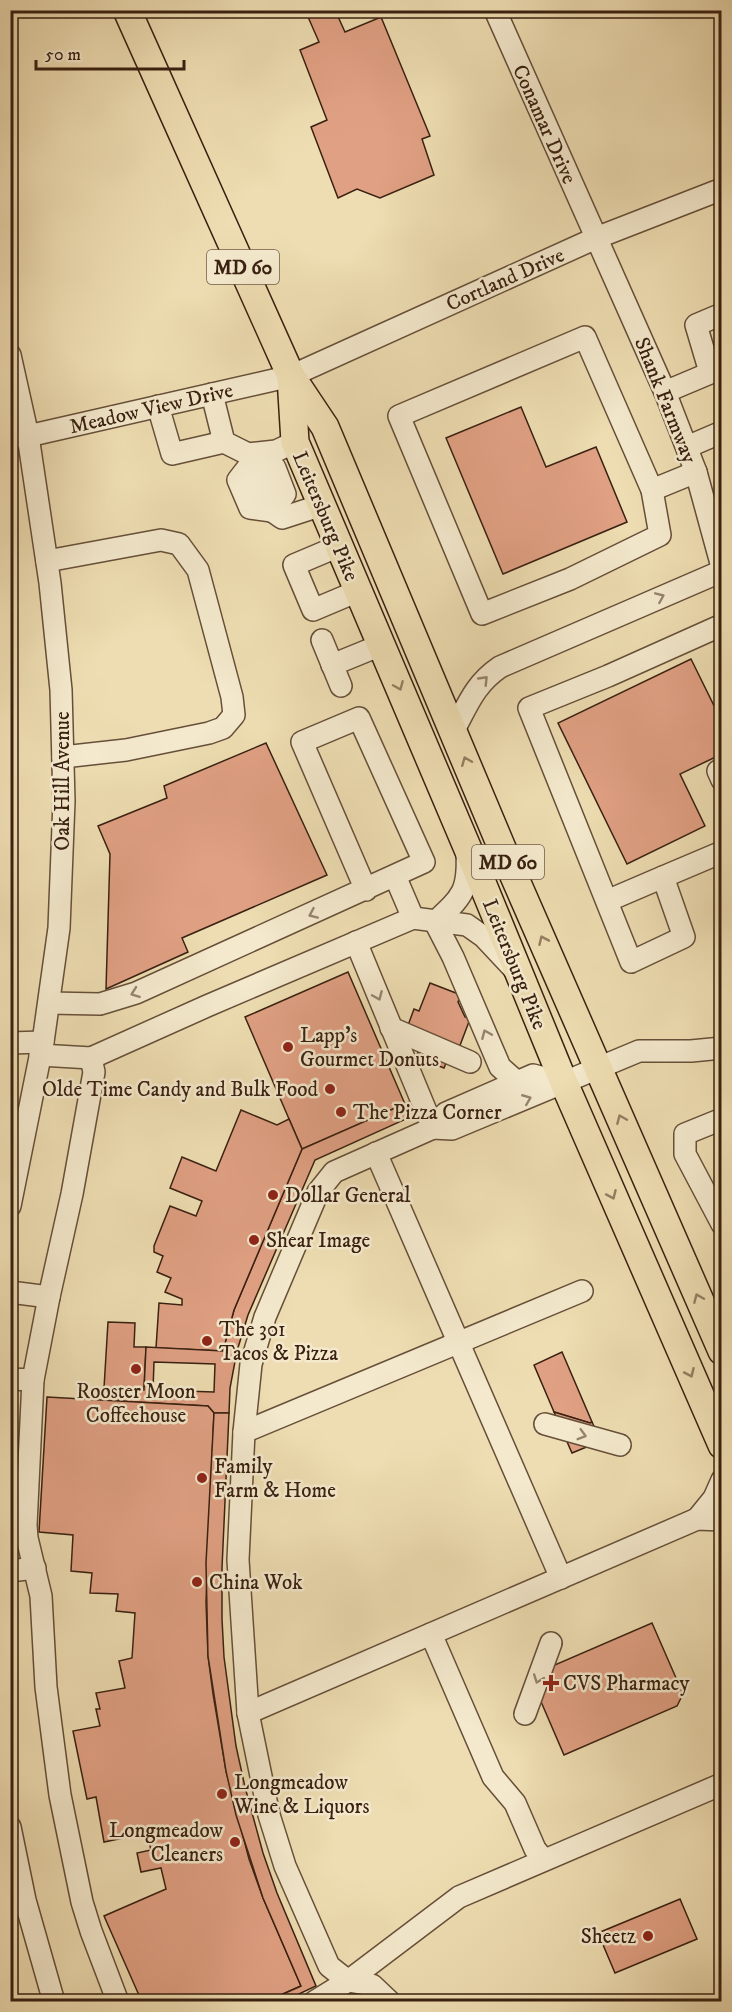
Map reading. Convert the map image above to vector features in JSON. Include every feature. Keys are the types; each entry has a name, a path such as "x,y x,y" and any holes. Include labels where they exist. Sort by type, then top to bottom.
{"main road":[{"name":"Leitersburg Pike","path":"127,10 291,376 325,427 507,860 722,1351"},
{"name":"Leitersburg Pike","path":"291,376 295,442 564,1083 722,1445"}],"street":[{"name":"Conamar Drive","path":"495,10 596,238"},
{"name":"Cortland Drive","path":"291,376 596,238 722,189"},
{"name":"Shank Farmway","path":"596,238 665,392 696,472 713,495 722,569"},
{"path":"665,392 716,370 696,325 722,315"},
{"path":"585,337 652,489 660,535 570,579 482,614 399,416 585,337"},
{"name":"Oak Hill Avenue","path":"10,355 19,436 46,561 61,690 64,801 59,928 42,1048 10,1206"},
{"name":"Meadow View Drive","path":"19,436 291,376"},
{"path":"212,394 224,442 250,458 272,511 282,518 322,505"},
{"path":"158,406 172,454 224,442"},
{"path":"687,447 722,432"},
{"path":"250,458 295,442"},
{"path":"652,489 696,472"},
{"path":"46,561 161,540 179,544 198,570 232,697 234,715 223,728 209,733 126,750 63,757"},
{"path":"339,546 294,565 313,610 358,591"},
{"path":"454,730 485,677 500,667 722,569"},
{"path":"663,877 684,938 631,962 529,708 608,676 722,625"},
{"path":"321,640 341,686"},
{"path":"332,665 381,645"},
{"path":"49,1003 100,1004 136,993 366,890 424,862 358,717 302,742 366,890"},
{"path":"435,922 456,902 463,891 468,876 466,846"},
{"path":"607,901 722,852"},
{"path":"395,876 413,918"},
{"path":"10,1043 91,1058 413,918 457,923 473,928 519,974"},
{"path":"435,922 453,957 500,1067 517,1082"},
{"path":"356,942 433,1128"},
{"path":"391,1028 470,1062"},
{"path":"433,1128 452,1130 639,1051 691,1051 722,1048"},
{"path":"91,1058 94,1072 72,1194 33,1380 26,1525 41,1596 46,1687 60,1795 82,1902 118,2001"},
{"path":"351,1991 327,1962 285,1866 269,1815 248,1713 238,1560 248,1383 258,1336 318,1192 334,1172 433,1128 446,1113 533,1075 564,1083"},
{"path":"722,1119 685,1134 685,1154 722,1224"},
{"path":"376,1153 561,1578"},
{"path":"244,1432 582,1291"},
{"path":"10,1292 49,1297"},
{"path":"10,1379 33,1380"},
{"path":"545,1424 620,1445"},
{"path":"698,1519 714,1498 722,1480"},
{"path":"248,1713 698,1519 722,1520"},
{"path":"10,1571 35,1568"},
{"path":"431,1634 493,1777 515,1803 535,1849 543,1859"},
{"path":"525,1714 551,1643"},
{"path":"351,1991 453,1901 543,1859 722,1784"},
{"path":"10,1827 18,1900 54,2001"},
{"path":"314,2001 372,1985 390,2001"}],"building":[{"path":"305,10 335,10 345,32 381,17 430,136 422,139 434,175 380,198 357,189 338,198 311,127 327,120 300,50 319,42"},
{"path":"521,407 546,467 596,447 627,522 503,574 446,438"},
{"path":"691,659 722,722 722,754 680,774 705,826 627,864 558,723"},
{"path":"266,743 327,875 182,938 188,952 106,989 110,854 98,826 167,798 164,786"},
{"path":"348,972 405,1104 302,1149 245,1017"},
{"path":"430,983 461,995 458,1002 465,1017 470,1019 459,1048 407,1028 414,1009 419,1011"},
{"path":"425,1035 453,1046 444,1068 416,1057"},
{"path":"411,1101 417,1114 315,1160 248,1315 237,1351 224,1346 234,1310 302,1149"},
{"path":"241,1110 277,1125 289,1119 302,1149 234,1310 223,1351 156,1348 159,1303 182,1305 182,1299 165,1292 171,1278 157,1272 163,1256 154,1252 154,1246 170,1206 196,1216 202,1201 170,1188 182,1157 216,1171"},
{"path":"108,1322 135,1323 134,1347 146,1347 144,1390 104,1388"},
{"path":"224,1346 237,1351 230,1388 229,1413 214,1413 208,1406 118,1401 119,1389 144,1390 146,1347 223,1351","holes":["154,1362 215,1364 214,1392 153,1390"]},
{"path":"562,1352 592,1422 590,1423 554,1412 534,1365"},
{"path":"47,1397 208,1406 214,1413 206,1602 208,1656 213,1694 226,1771 249,1859 263,1898 301,1986 265,2002 142,2002 104,1916 166,1889 161,1868 141,1872 137,1853 151,1850 147,1833 104,1842 96,1797 87,1799 73,1731 100,1726 96,1709 100,1709 96,1693 125,1688 119,1661 132,1658 135,1613 116,1611 118,1594 90,1593 92,1573 71,1571 73,1535 39,1532"},
{"path":"554,1412 592,1422 601,1441 572,1453"},
{"path":"214,1413 229,1413 222,1619 224,1657 236,1746 263,1853 277,1893 316,1986 282,2002 265,2002 301,1986 263,1898 236,1815 226,1771 208,1656 206,1563"},
{"name":"CVS Pharmacy","path":"652,1623 683,1694 677,1706 564,1755 539,1697 550,1667"},
{"path":"722,1837 722,1852 716,1839"},
{"name":"Sheetz","path":"680,1899 697,1939 615,1973 598,1933"}],"place":[{"name":"Lapp's Gourmet Donuts","path":"288,1047"},
{"name":"Olde Time Candy and Bulk Food","path":"330,1089"},
{"name":"The Pizza Corner","path":"341,1112"},
{"name":"Dollar General","path":"273,1195"},
{"name":"Shear Image","path":"254,1240"},
{"name":"The 301 Tacos & Pizza","path":"207,1341"},
{"name":"Rooster Moon Coffeehouse","path":"136,1369"},
{"name":"Family Farm & Home","path":"202,1478"},
{"name":"China Wok","path":"197,1582"},
{"name":"CVS Pharmacy","path":"551,1683"},
{"name":"Longmeadow Wine & Liquors","path":"222,1794"},
{"name":"Longmeadow Cleaners","path":"235,1842"},
{"name":"Sheetz","path":"648,1936"}]}
